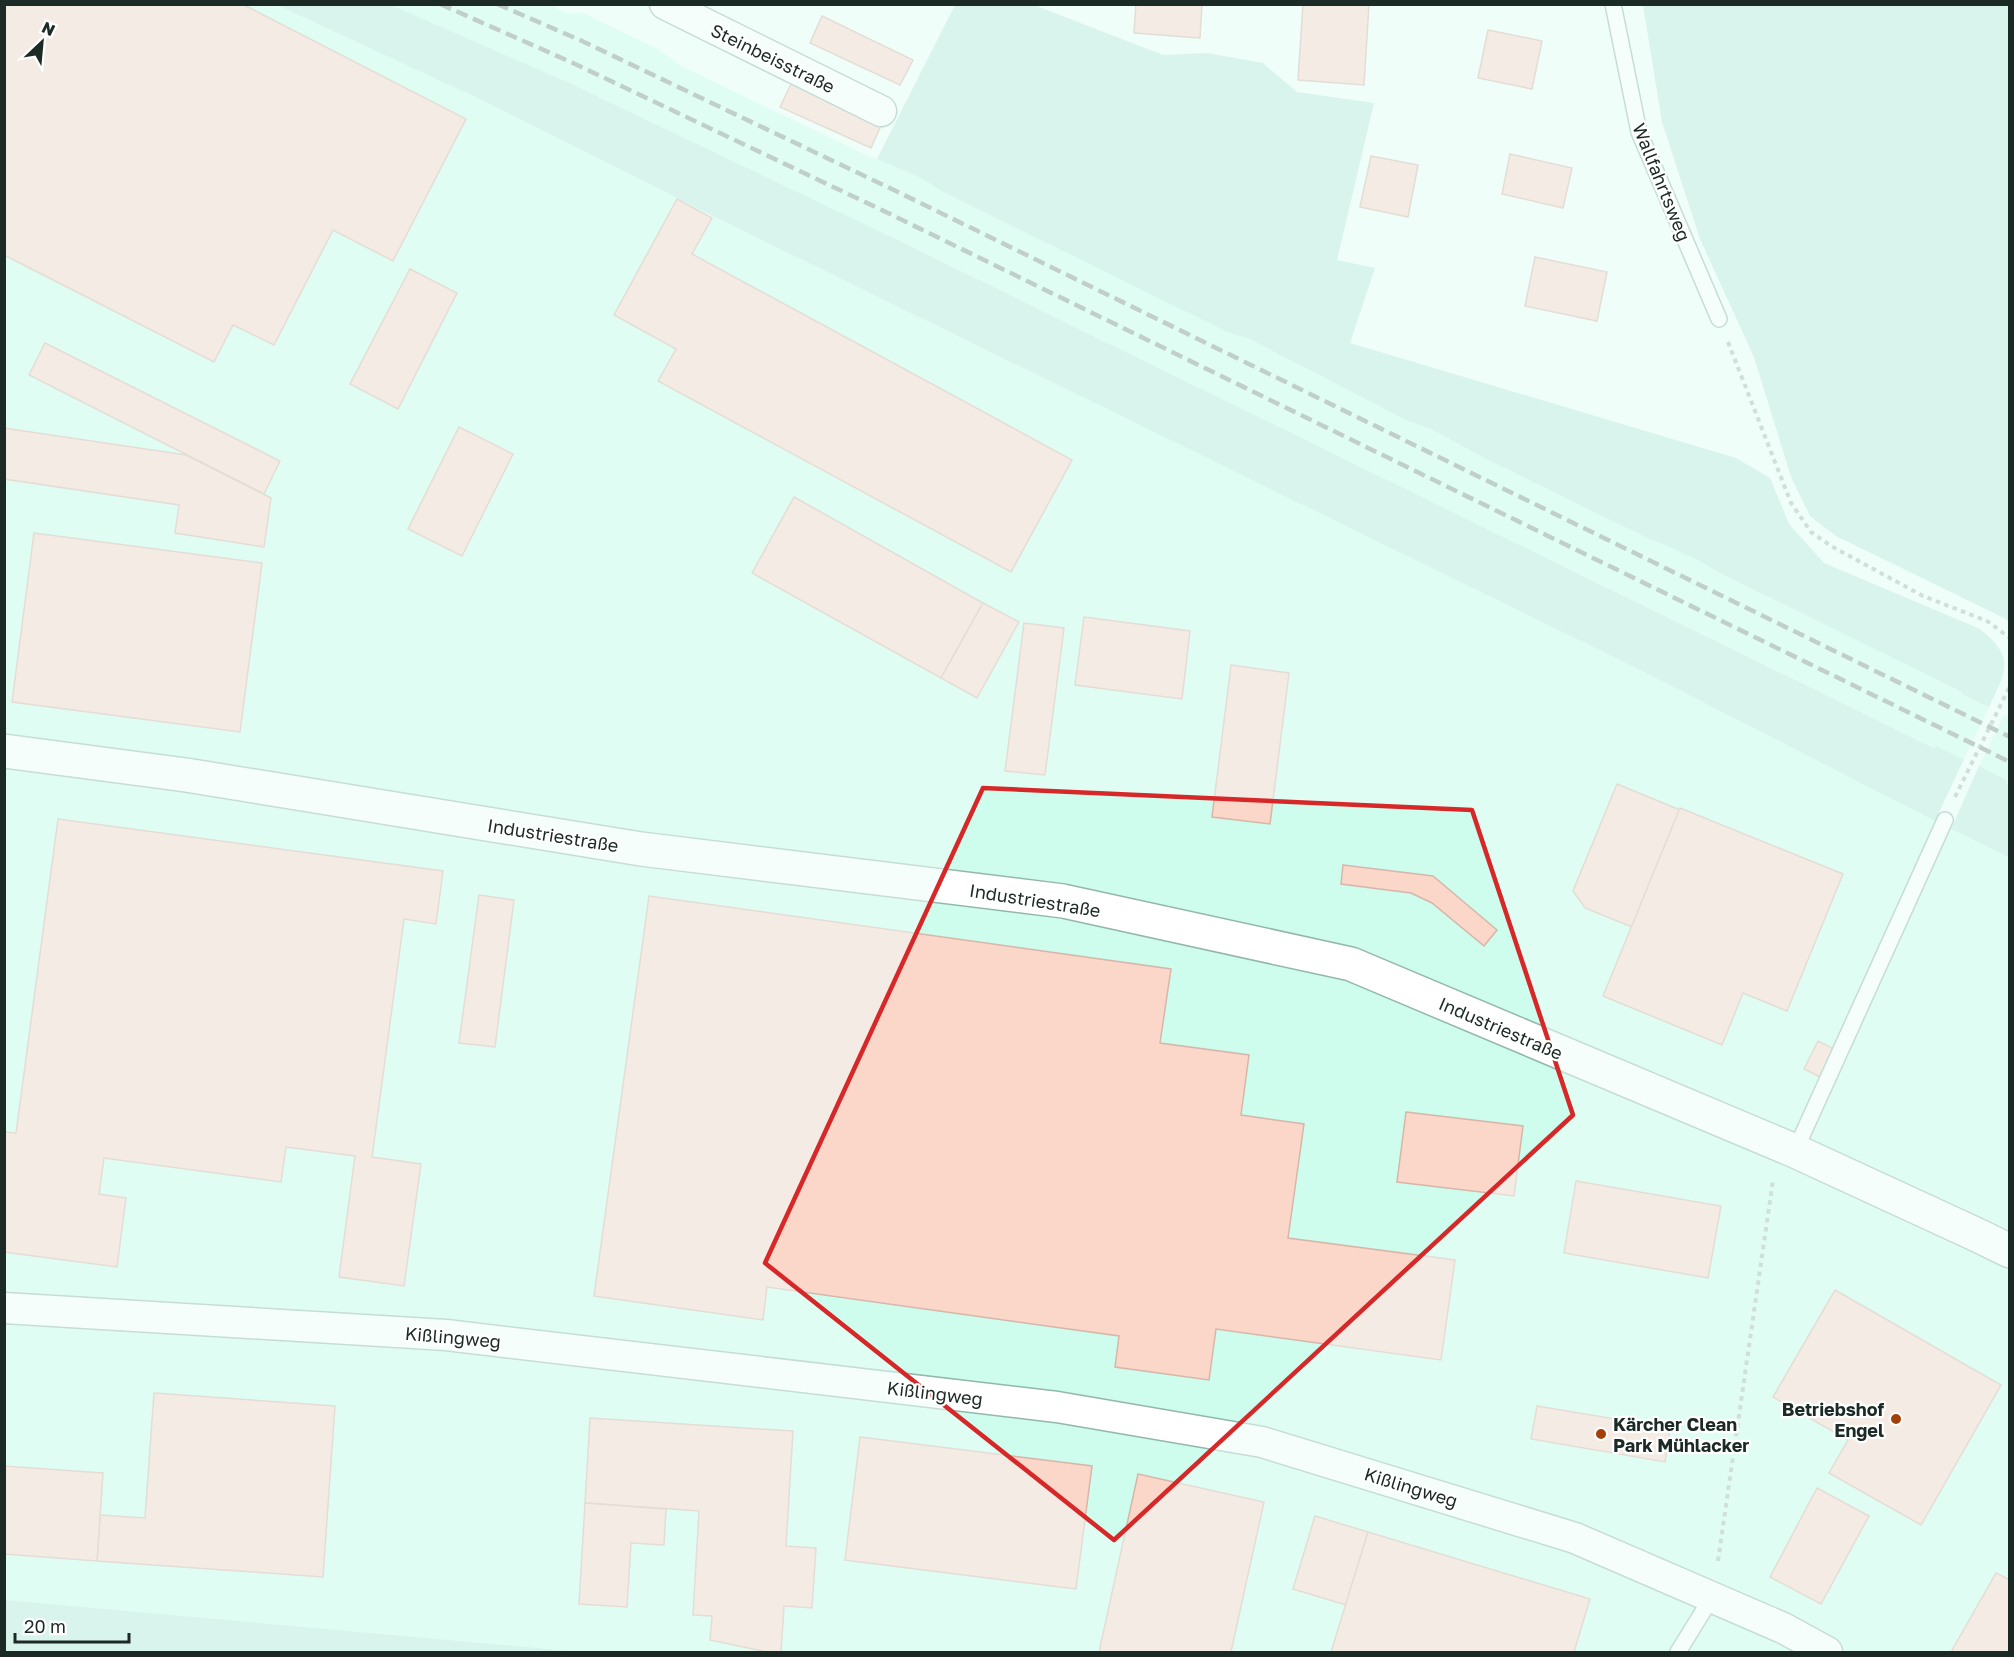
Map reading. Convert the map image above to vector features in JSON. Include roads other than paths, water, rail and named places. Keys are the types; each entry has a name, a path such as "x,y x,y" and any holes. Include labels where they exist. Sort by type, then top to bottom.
{"street":[{"name":"Steinbeisstraße","path":"664,4 881,111"},
{"name":"Industriestraße","path":"4,751 186,775 641,849 1063,902 1351,964 1789,1149 2010,1251"},
{"name":"Kißlingweg","path":"4,1308 446,1335 1057,1407 1262,1442 1575,1538 1783,1628 1827,1653"}],"lane":[{"name":"Wallfahrtsweg","path":"1613,4 1638,132 1719,319"},
{"path":"1789,1149 1945,820"},
{"path":"1678,1653 1712,1598"}],"railway":[{"path":"440,4 573,63 888,213 2010,762"},
{"path":"497,4 582,41 898,192 2010,737"}],"place":[{"name":"Betriebshof Engel","path":"1896,1419"},
{"name":"Kärcher Clean Park Mühlacker","path":"1601,1434"}]}
